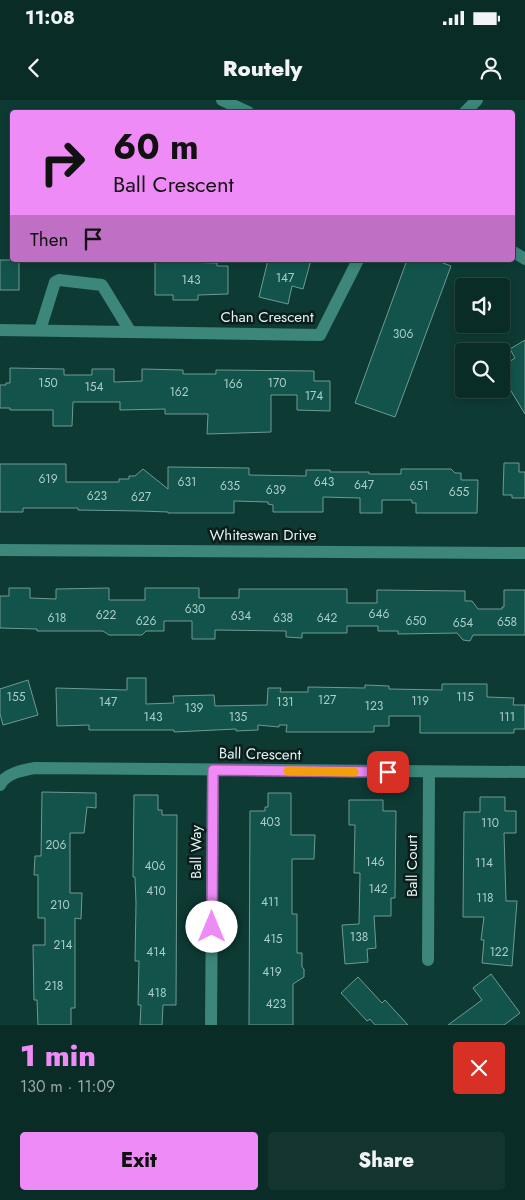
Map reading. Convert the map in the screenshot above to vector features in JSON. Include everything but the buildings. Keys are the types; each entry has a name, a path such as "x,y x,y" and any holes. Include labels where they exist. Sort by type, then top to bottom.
{"street":[{"path":"222,100 244,110"},
{"path":"467,110 477,100"},
{"name":"Chan Crescent","path":"0,330 320,335 357,262"},
{"path":"40,330 55,282 59,280 102,285 130,332"},
{"name":"Whiteswan Drive","path":"0,550 525,554"},
{"name":"Ball Crescent","path":"0,785 2,781 11,775 35,768 525,772"},
{"name":"Ball Way","path":"211,1025 213,770"},
{"name":"Ball Court","path":"428,960 429,772"}],"slow traffic":[{"path":"288,771 354,772"}],"route":[{"path":"212,927 213,770 388,772"}]}
